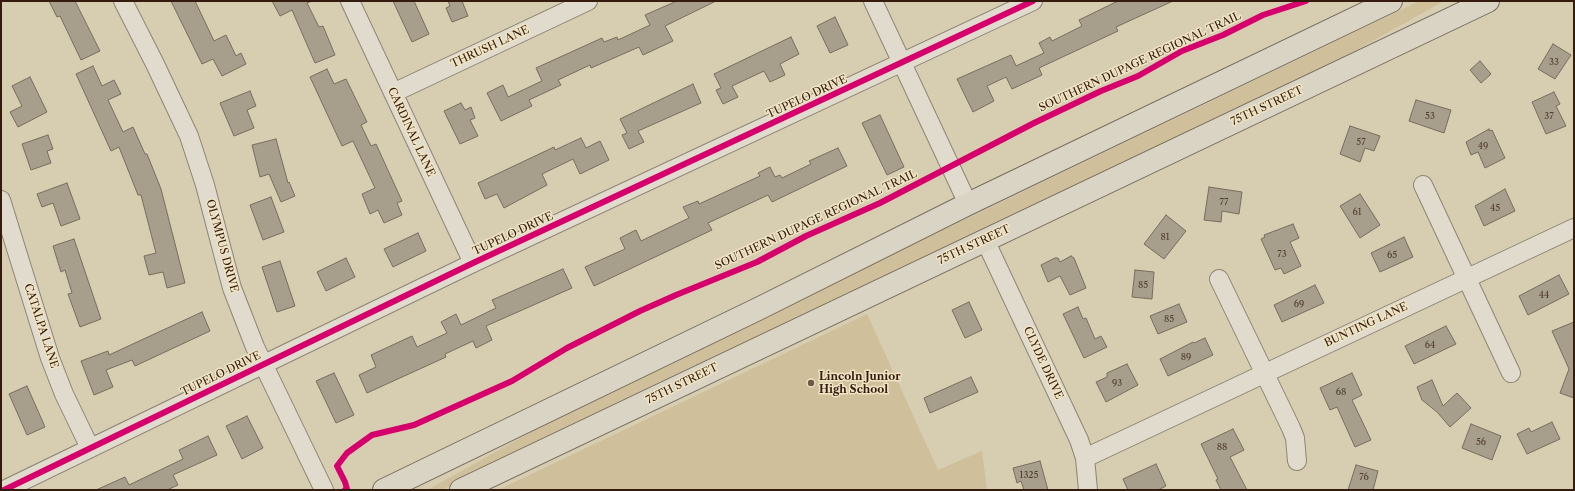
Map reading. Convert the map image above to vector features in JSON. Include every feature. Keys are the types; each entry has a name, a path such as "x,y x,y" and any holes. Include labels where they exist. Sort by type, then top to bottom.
{"main road":[{"path":"384,490 760,308 968,204 1391,1"},
{"name":"75TH STREET","path":"461,490 1488,1"}],"street":[{"name":"OLYMPUS DRIVE","path":"123,1 189,136 206,185 238,304 263,365 324,490"},
{"name":"CARDINAL LANE","path":"350,1 473,264"},
{"name":"THRUSH LANE","path":"393,93 588,1"},
{"path":"873,1 968,204"},
{"name":"TUPELO DRIVE","path":"4,490 473,264 1033,1"},
{"path":"1423,185 1511,373"},
{"name":"CATALPA LANE","path":"1,200 50,358 64,394 90,448"},
{"name":"BUNTING LANE","path":"1085,458 1574,228"},
{"name":"CLYDE DRIVE","path":"984,240 1079,440 1085,458 1088,490"},
{"path":"1219,279 1291,428 1295,438 1297,461"}],"shaded area":[{"path":"1419,1 1444,1 1344,57 442,490 427,490 580,405"},
{"name":"Lincoln Junior High School","path":"867,314 938,470 982,451 987,490 498,490"}],"building":[{"path":"49,1 75,1 100,51 81,60 60,16 57,17"},
{"path":"171,1 195,1 214,41 226,35 236,56 241,53 246,64 222,76 213,59 202,64"},
{"path":"272,1 312,1 307,3 319,27 323,26 335,55 315,63 292,10 280,16"},
{"path":"393,1 414,1 429,34 412,42"},
{"path":"448,1 462,1 468,16 452,22 446,8 450,6"},
{"path":"677,1 716,1 665,26 673,41 643,55 639,47 591,68 590,65 558,80 561,85 529,100 532,106 501,121 487,93 503,85 508,97 542,81 536,68 602,38 604,42 617,37 618,40 650,25 645,15"},
{"path":"1118,1 1173,1 1116,27 1118,31 1039,68 1042,75 1012,89 1006,77 987,86 994,101 973,112 957,79 1011,55 1016,66 1044,53 1039,43 1050,37 1052,41 1082,26 1079,20"},
{"path":"835,17 848,45 830,53 817,26"},
{"path":"791,37 799,54 780,64 785,75 770,82 764,71 732,86 738,97 723,104 716,90 721,88 714,74"},
{"path":"1553,44 1571,55 1555,79 1538,69"},
{"path":"1480,61 1491,74 1481,83 1470,70"},
{"path":"93,66 102,86 114,80 121,94 108,100 123,132 133,127 145,154 147,154 161,189 185,283 167,288 163,272 149,275 144,256 156,253 141,195 138,195 119,147 111,151 76,74"},
{"path":"327,69 334,84 346,79 367,122 361,125 371,146 376,144 402,201 397,203 402,215 384,223 378,210 370,214 362,194 375,188 353,141 342,146 310,77"},
{"path":"30,77 47,112 18,127 10,112 22,106 12,86"},
{"path":"693,84 701,103 638,131 644,142 629,149 622,135 627,133 620,119"},
{"path":"250,91 256,106 247,110 254,128 234,136 220,103"},
{"path":"1554,92 1560,104 1556,106 1566,126 1546,134 1532,102"},
{"path":"1416,100 1451,110 1444,133 1409,121"},
{"path":"461,103 465,110 471,107 475,118 470,120 478,136 460,144 444,111"},
{"path":"880,115 904,167 887,175 862,123"},
{"path":"1350,126 1380,136 1374,151 1365,148 1360,162 1340,154"},
{"path":"1489,129 1489,131 1492,130 1505,158 1485,168 1478,152 1471,155 1466,142"},
{"path":"48,135 53,149 47,151 51,163 31,170 22,144"},
{"path":"581,138 586,148 600,141 609,160 580,174 573,159 542,174 547,185 504,208 497,194 485,199 478,183 554,147 555,150"},
{"path":"276,139 288,183 289,182 295,196 281,202 269,174 260,177 252,145"},
{"path":"838,148 847,166 772,202 768,195 708,223 712,230 594,286 585,267 625,249 620,238 636,230 641,241 689,218 683,207 698,201 699,204 760,176 758,173 770,167 775,177 780,175 782,178 811,164 809,161"},
{"path":"67,183 80,219 61,226 53,203 42,207 37,194"},
{"path":"1209,187 1242,192 1239,214 1222,211 1221,222 1204,220"},
{"path":"1505,189 1515,211 1484,226 1475,206"},
{"path":"1360,194 1380,225 1360,238 1340,206"},
{"path":"271,197 284,232 263,240 250,205"},
{"path":"1166,215 1186,231 1164,259 1144,244"},
{"path":"1293,224 1299,238 1290,242 1301,266 1284,274 1281,268 1275,270 1261,239 1265,237 1264,235"},
{"path":"418,233 426,251 393,267 384,249"},
{"path":"1404,237 1413,257 1380,272 1371,253"},
{"path":"74,239 101,319 80,327 68,294 72,293 65,270 61,272 53,246"},
{"path":"1071,256 1074,258 1086,288 1070,295 1060,276 1048,282 1041,265 1055,258 1058,258 1060,262"},
{"path":"346,258 355,277 326,291 317,272"},
{"path":"280,261 295,306 277,312 262,267"},
{"path":"563,269 572,288 486,326 492,340 476,348 473,341 445,354 446,357 367,393 359,375 376,367 371,355 412,336 417,347 447,333 441,322 456,314 461,325 496,308 492,300"},
{"path":"1135,270 1154,272 1152,299 1132,297"},
{"path":"1559,275 1569,294 1528,315 1519,296"},
{"path":"1315,285 1324,303 1282,322 1274,305"},
{"path":"969,302 982,330 965,338 952,310"},
{"path":"1179,304 1187,322 1158,334 1150,316"},
{"path":"1078,307 1083,319 1086,318 1095,339 1101,336 1107,347 1084,358 1063,314"},
{"path":"202,312 210,331 135,366 132,360 106,370 113,387 94,395 81,361 108,351 109,355"},
{"path":"1574,322 1574,398 1560,393 1569,369 1552,331"},
{"path":"1446,326 1456,344 1414,364 1405,346"},
{"path":"1205,338 1213,355 1168,376 1160,359 1193,342 1194,343"},
{"path":"1127,364 1138,385 1106,402 1096,382 1107,377 1107,373"},
{"path":"334,373 354,415 336,423 316,381"},
{"path":"1352,373 1362,395 1352,400 1371,440 1355,447 1337,407 1330,410 1320,388"},
{"path":"971,377 978,392 930,413 924,398"},
{"path":"1432,380 1443,406 1457,393 1471,408 1450,427 1437,412 1422,400 1417,387"},
{"path":"27,386 45,427 27,435 9,394"},
{"path":"247,416 263,448 242,459 226,426"},
{"path":"1552,422 1560,439 1527,454 1517,434 1529,428 1531,432"},
{"path":"1471,424 1501,436 1492,460 1462,448"},
{"path":"1233,429 1244,450 1230,457 1247,490 1221,490 1216,480 1218,479 1201,444"},
{"path":"208,436 217,455 173,475 178,485 167,490 96,490 125,477 129,485 183,459 179,450"},
{"path":"1040,461 1048,490 1024,490 1021,481 1017,483 1013,468"},
{"path":"1156,464 1166,486 1158,490 1128,490 1123,479"},
{"path":"1356,465 1378,471 1373,490 1348,490"}],"cycle path":[{"path":"4,490 473,263 1033,1"},
{"name":"SOUTHERN DUPAGE REGIONAL TRAIL","path":"345,490 347,489 345,482 337,466 347,453 372,435 414,425 512,381 567,348 640,311 757,262 806,236 880,203 1034,123 1101,91 1138,76 1182,51 1223,35 1263,15 1306,1"}],"place":[{"name":"Lincoln Junior High School","path":"811,383"}]}
